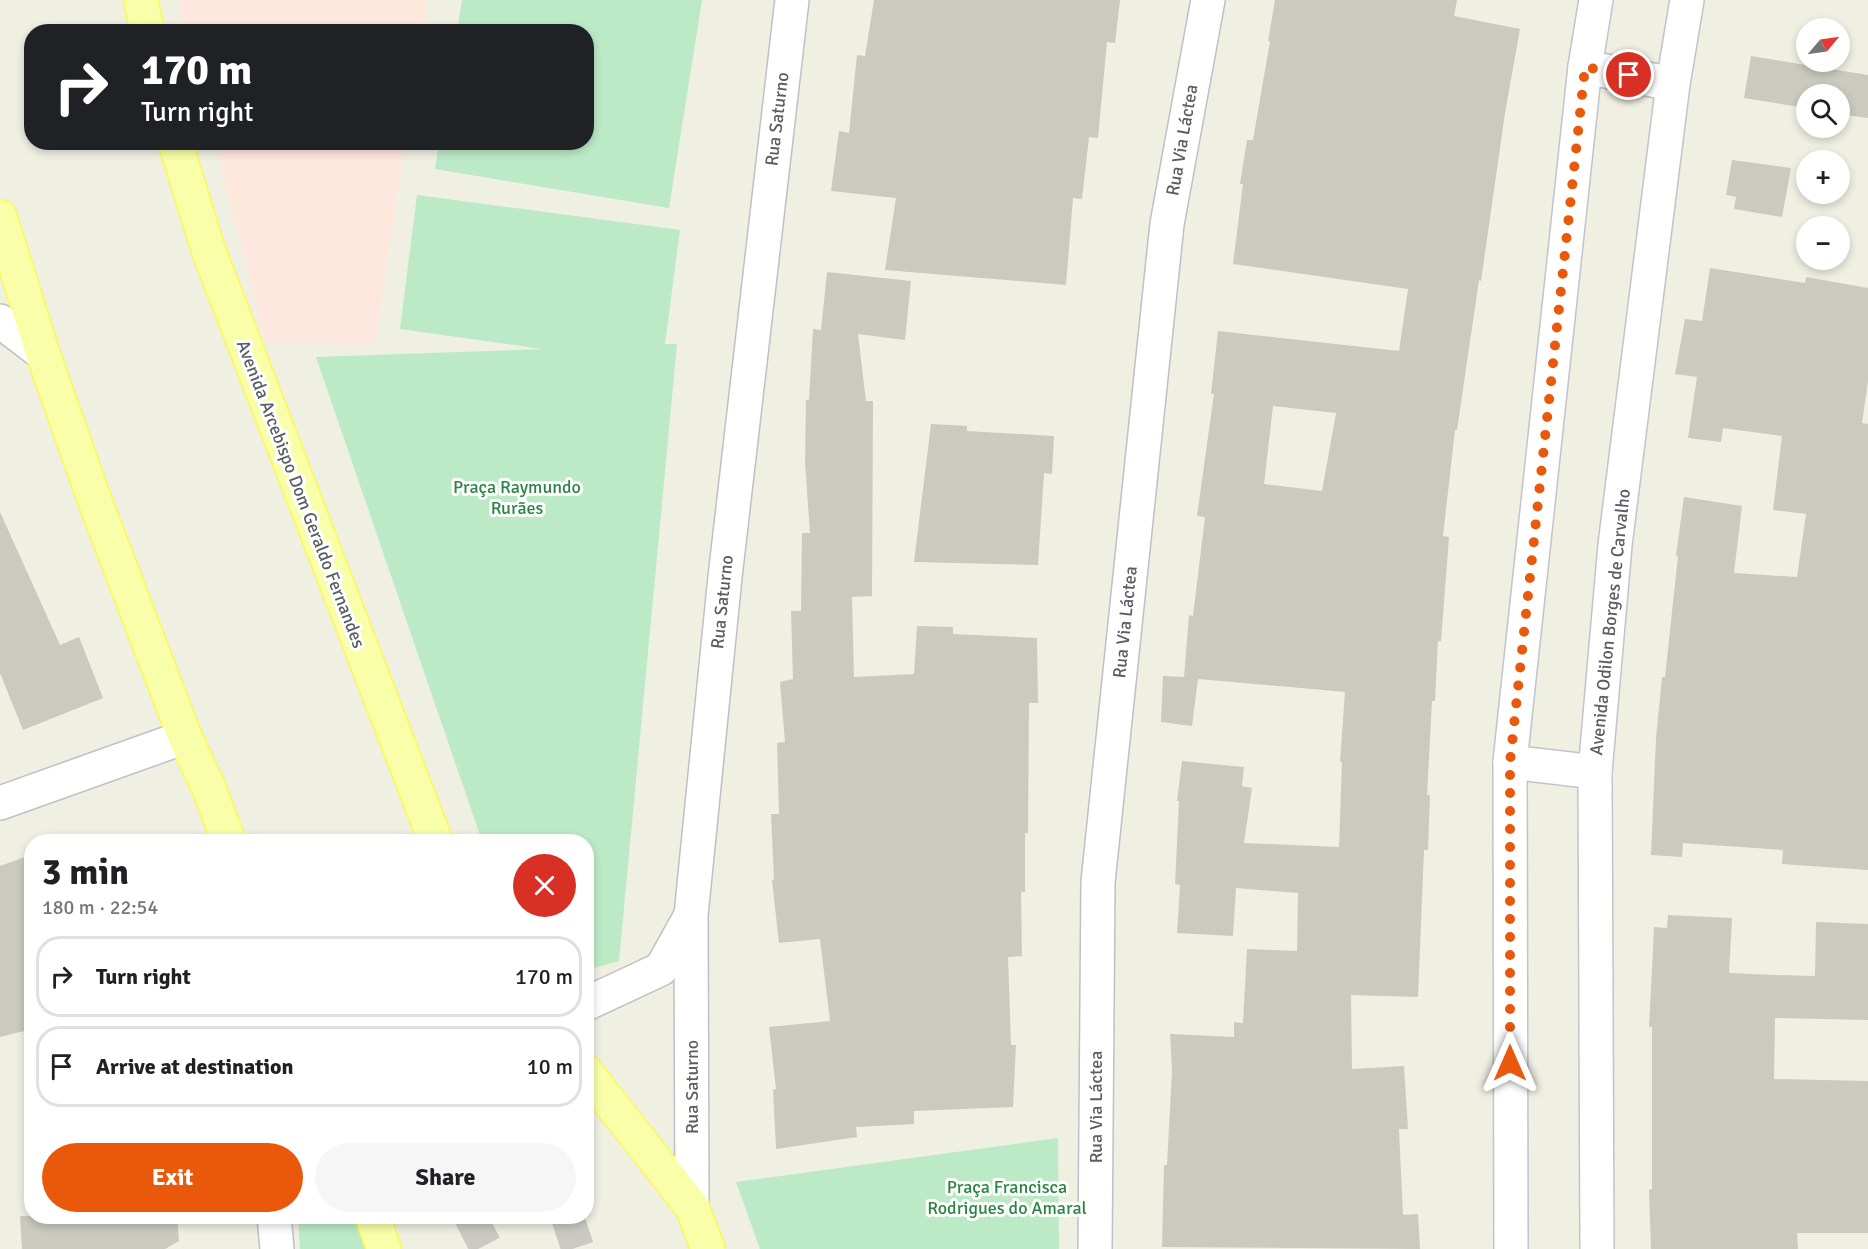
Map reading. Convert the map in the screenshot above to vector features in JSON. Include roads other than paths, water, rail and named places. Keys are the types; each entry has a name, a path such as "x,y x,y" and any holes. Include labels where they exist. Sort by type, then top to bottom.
{"main road":[{"path":"141,0 146,24"},
{"name":"Avenida Arcebispo Dom Geraldo Fernandes","path":"177,150 208,249 433,834"},
{"path":"0,217 43,354 96,504 185,737 227,834"},
{"path":"594,1082 692,1207 708,1249"},
{"path":"375,1224 384,1249"}],"street":[{"name":"Rua Saturno","path":"692,1207 691,915 726,565 792,0"},
{"name":"Rua Via Láctea","path":"1095,1249 1098,882 1167,224 1208,0"},
{"path":"1511,1249 1510,762 1585,67 1596,0"},
{"name":"Avenida Odilon Borges de Carvalho","path":"1597,1249 1595,772 1615,545 1673,84 1687,0"},
{"path":"1585,67 1673,84"},
{"path":"0,321 43,354"},
{"path":"0,803 185,737"},
{"path":"1510,762 1595,772"},
{"path":"594,1000 662,969 691,915"},
{"path":"275,1224 277,1249"}],"tunnel":[{"path":"474,1224 487,1249"},
{"path":"570,1224 578,1249"}],"park label":[{"name":"Praça Raymundo Rurães","path":"517,497"},
{"name":"Praça Francisca Rodrigues do Amaral","path":"1007,1197"}]}
